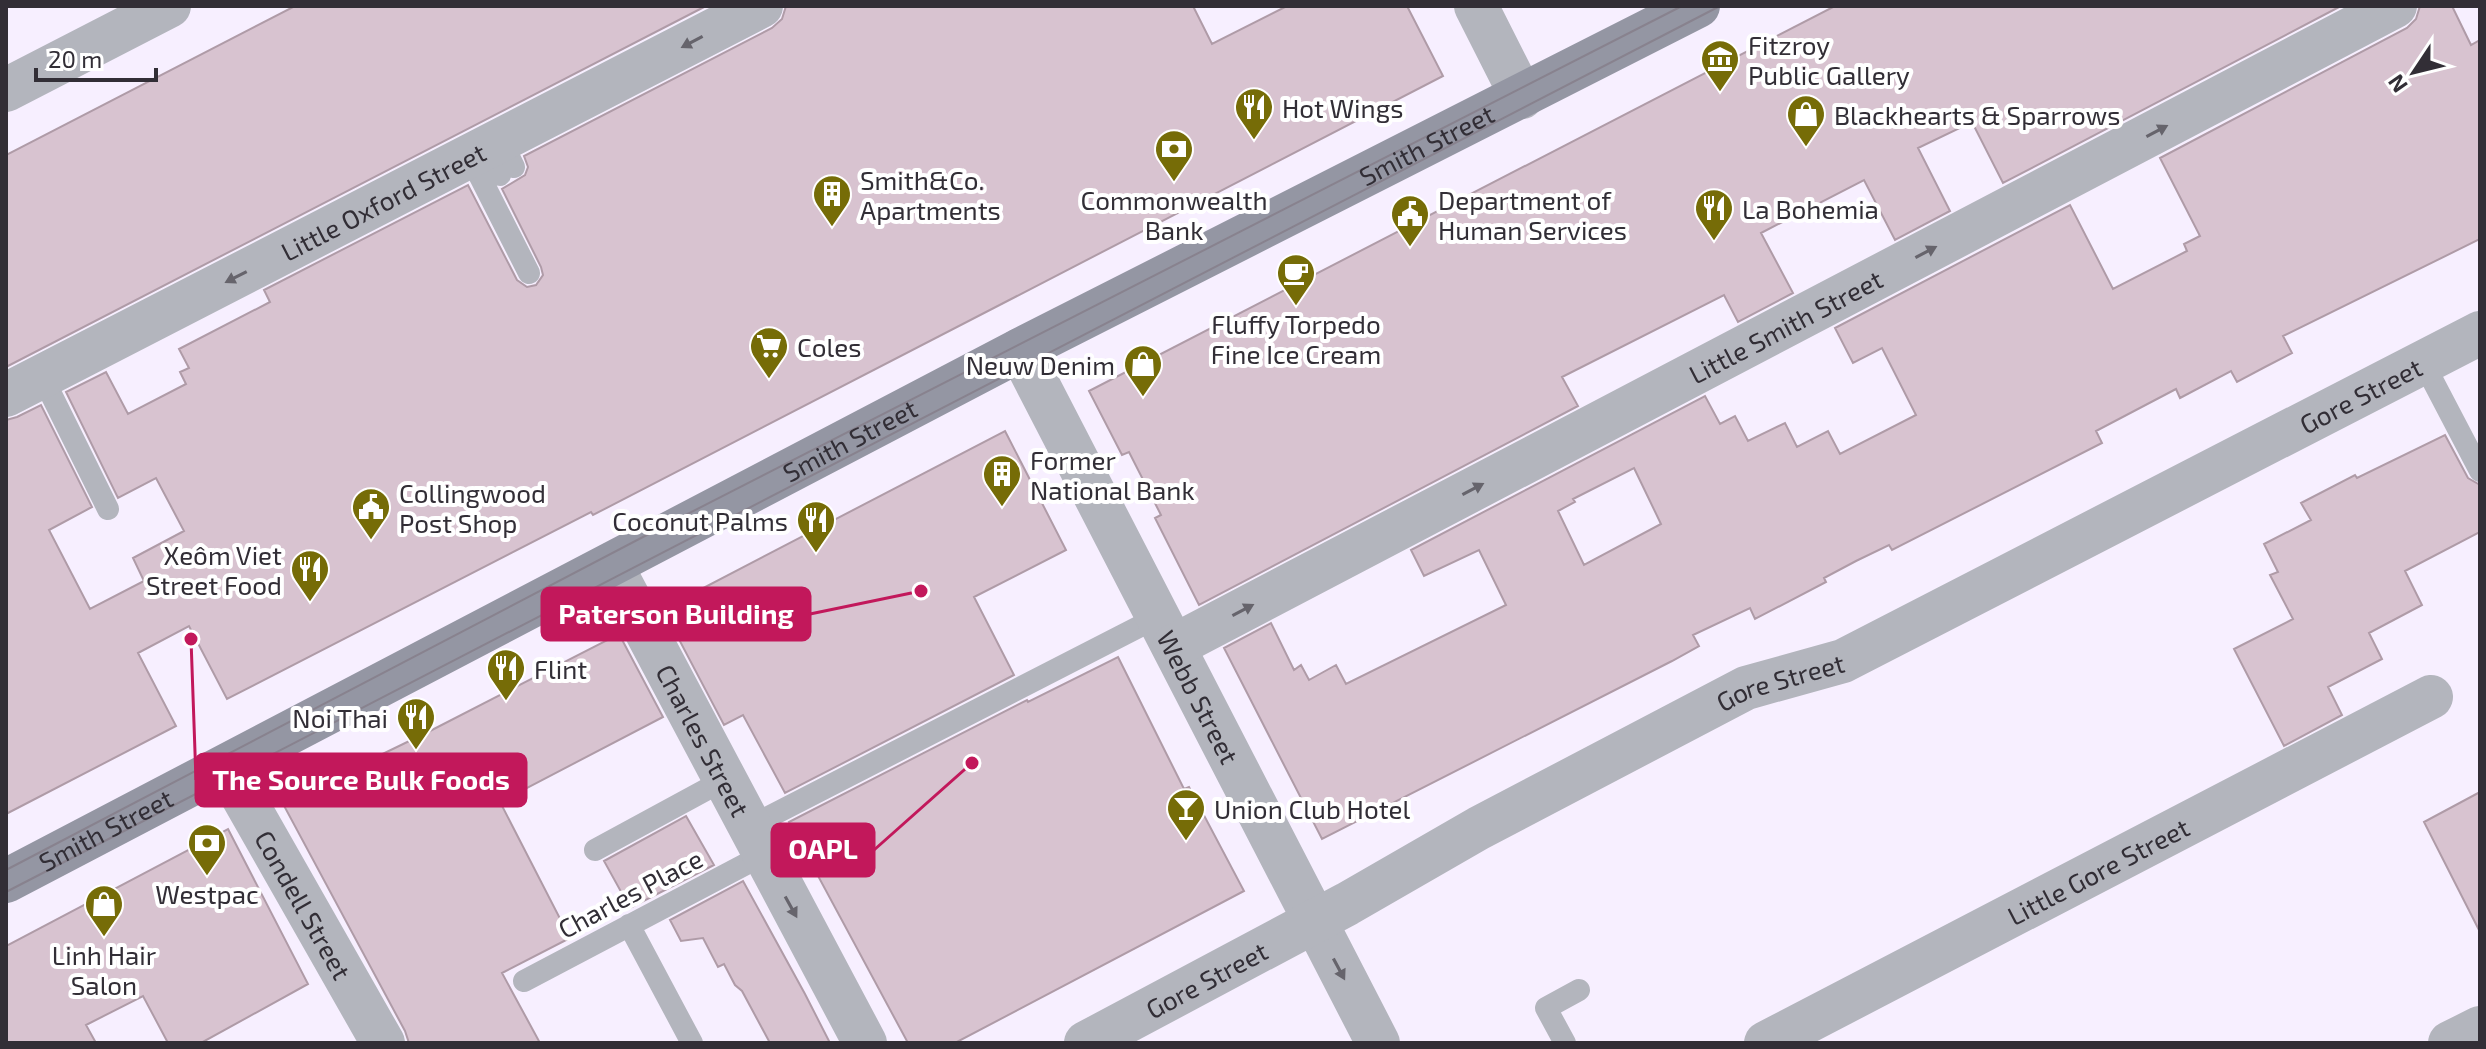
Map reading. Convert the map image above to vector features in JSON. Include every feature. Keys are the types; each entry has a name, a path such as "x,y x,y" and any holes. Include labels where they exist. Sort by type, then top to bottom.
{"street":[{"path":"6,90 169,6"},
{"name":"Little Oxford Street","path":"24,386 494,158 761,6"},
{"path":"1476,6 1522,97"},
{"name":"Smith Street","path":"6,881 1020,350 1698,6"},
{"name":"Little Smith Street","path":"1166,632 2395,6"},
{"name":"Gore Street","path":"1086,1043 1315,922 1479,828 1746,688 1843,661 2480,333"},
{"name":"Webb Street","path":"1020,350 1378,1043"},
{"name":"Charles Street","path":"611,565 865,1043"},
{"name":"Little Gore Street","path":"1766,1043 2431,697"},
{"name":"Condell Street","path":"226,767 383,1043"},
{"path":"2450,1043 2480,1028"}],"lane":[{"path":"494,158 529,273"},
{"path":"2423,362 2480,471"},
{"path":"24,386 108,509"},
{"name":"Charles Place","path":"524,981 629,925 756,841 1166,632"},
{"path":"595,850 724,780"},
{"path":"629,925 692,1043"},
{"path":"1565,1043 1546,1008 1579,990"}],"building":[{"path":"295,6 706,6 6,367 6,155"},
{"path":"786,6 1193,6 1212,44 1287,6 1407,6 1443,76 593,515 591,512 227,699 189,626 138,653 176,726 6,814 6,420 41,405 92,507 49,530 90,609 144,581 133,558 184,531 156,478 118,498 66,392 106,372 128,414 186,384 180,372 189,368 179,349 270,302 264,290 468,185 517,280 527,287 536,285 543,275 541,267 502,189 525,175 528,167 524,156 772,28 782,19"},
{"path":"1835,6 2341,6 2003,183 1972,122 1918,148 1950,211 1895,240 1864,180 1761,233 1793,293 1738,322 1724,295 1562,377 1578,406 1199,605 1155,518 1161,515 1129,452 1122,455 1089,391"},
{"path":"2420,6 2452,6 2471,45 2480,40 2480,239 2283,336 2292,353 2237,382 2231,371 2180,398 2176,389 2096,431 2102,443 1892,550 1889,545 1856,561 1824,578 1826,582 1755,619 1750,608 1693,635 1699,646 1672,661 1322,839 1224,648 1271,623 1294,670 1301,665 1309,680 1336,665 1346,684 1506,605 1479,550 1424,576 1411,550 1705,396 1720,424 1735,416 1748,441 1785,423 1797,447 1828,431 1840,454 1916,415 1882,348 1853,363 1835,328 2070,205 2113,289 2187,251 2184,244 2200,236 2160,158 2407,28 2416,19","holes":["1634,468 1661,524 1584,565 1558,511 1575,502 1573,499"]},
{"path":"1005,431 1066,550 974,597 1014,675 785,793 743,715 724,725 663,609"},
{"path":"2445,435 2468,478 2480,485 2480,532 2405,571 2422,605 2369,633 2382,659 2328,687 2342,715 2284,746 2234,649 2293,619 2270,575 2278,572 2264,544 2311,520 2301,503"},
{"path":"619,634 663,717 500,802 570,938 502,973 540,1043 409,1043 282,802 362,760 364,763 430,731"},
{"path":"1118,657 1184,789 1189,787 1244,891 955,1043 908,1043 789,822"},
{"path":"2480,792 2480,932 2424,822"},
{"path":"686,816 714,865 630,908 604,861"},
{"path":"228,829 308,984 201,1043 168,1043 143,996 86,1025 96,1043 6,1043 6,946"},
{"path":"743,881 830,1043 770,1043 742,991 735,985 724,964 718,967 703,938 681,941 670,920"}],"tram line":[{"path":"6,870 664,526 1682,6"},
{"path":"6,892 1720,6"}],"place":[{"name":"Fitzroy Public Gallery","path":"1720,93"},
{"name":"Hot Wings","path":"1254,141"},
{"name":"Blackhearts & Sparrows","path":"1806,148"},
{"name":"Commonwealth Bank","path":"1174,183"},
{"name":"Smith&Co. Apartments","path":"832,228"},
{"name":"La Bohemia","path":"1714,242"},
{"name":"Department of Human Services","path":"1410,248"},
{"name":"Fluffy Torpedo Fine Ice Cream","path":"1296,307"},
{"name":"Coles","path":"769,380"},
{"name":"Neuw Denim","path":"1143,398"},
{"name":"Former National Bank","path":"1002,508"},
{"name":"Collingwood Post Shop","path":"371,541"},
{"name":"Coconut Palms","path":"816,554"},
{"name":"Paterson Building","path":"921,591"},
{"name":"Xeôm Viet Street Food","path":"310,603"},
{"name":"The Source Bulk Foods","path":"191,639"},
{"name":"Flint","path":"506,702"},
{"name":"Noi Thai","path":"416,751"},
{"name":"OAPL","path":"972,763"},
{"name":"Union Club Hotel","path":"1186,842"},
{"name":"Westpac","path":"207,877"},
{"name":"Linh Hair Salon","path":"104,938"}]}
